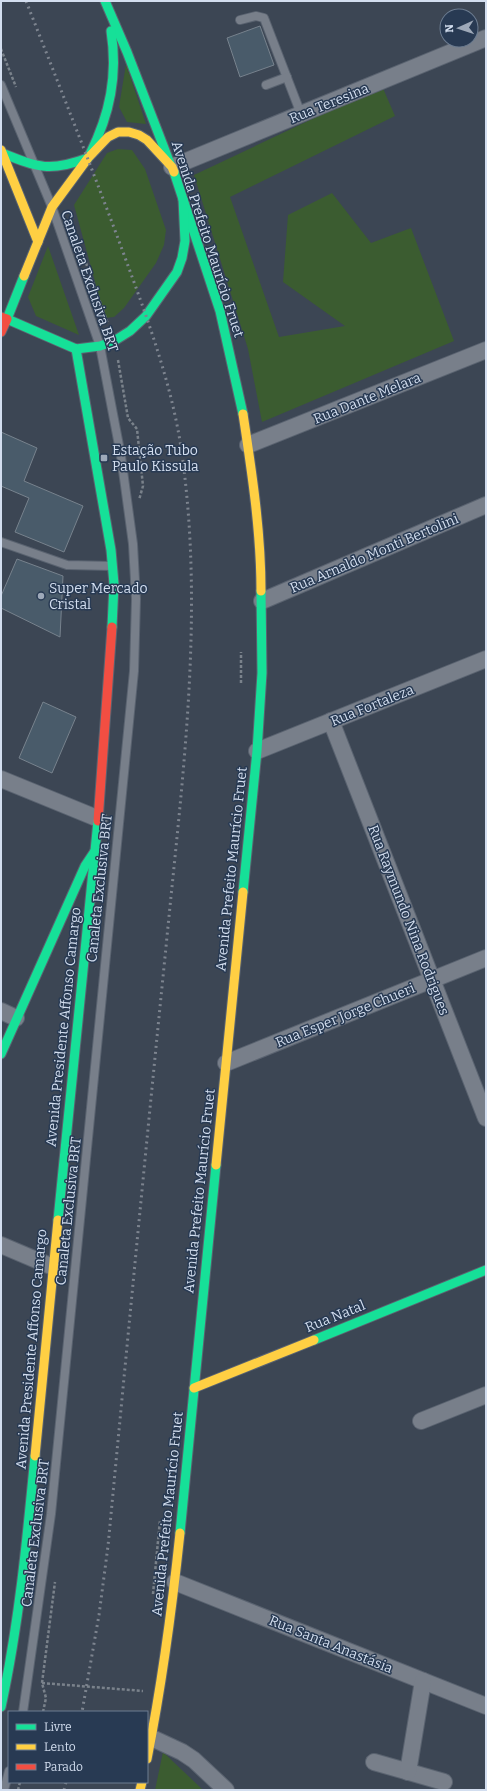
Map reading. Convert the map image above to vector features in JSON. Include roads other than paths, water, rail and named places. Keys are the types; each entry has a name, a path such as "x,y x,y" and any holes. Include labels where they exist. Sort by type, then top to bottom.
{"main road":[{"path":"2,151 34,167 54,169 88,158 99,137 108,114 113,87 114,60 107,2"},
{"name":"Avenida Prefeito Maurício Fruet","path":"107,2 172,167 220,311 232,358 248,445 257,518 262,601 262,673 257,751 175,1582 160,1692 148,1755"},
{"path":"1,332 4,318 52,208 88,158 108,137 118,132 129,132 139,135 147,140 172,167"},
{"path":"2,151 38,242"},
{"path":"4,318 76,349 100,346 114,341 130,331 146,316 177,272 186,241 183,199"},
{"name":"Avenida Presidente Affonso Camargo","path":"1,1707 10,1666 24,1572 53,1267 99,819 112,654 113,566 108,527 76,349"},
{"path":"1,1054 85,866 95,851"},
{"name":"Rua Natal","path":"194,1388 486,1270"}],"street":[{"name":"Rua Teresina","path":"172,167 486,38"},
{"name":"Rua Dante Melara","path":"248,445 486,350"},
{"name":"Rua Arnaldo Monti Bertolini","path":"262,601 486,505"},
{"name":"Rua Fortaleza","path":"257,751 486,659"},
{"name":"Rua Raymundo Nina Rodrigues","path":"331,721 486,1118"},
{"path":"1,779 99,819"},
{"name":"Rua Esper Jorge Chueri","path":"226,1063 486,958"},
{"path":"1,1011 16,1018"},
{"path":"1,1245 53,1267"},
{"path":"421,1422 486,1395"},
{"name":"Rua Santa Anastásia","path":"175,1582 486,1706"},
{"path":"408,1772 423,1681"},
{"path":"152,1738 182,1752 194,1760 226,1790"},
{"path":"374,1762 444,1782"}],"lane":[{"path":"240,20 256,16 264,18 301,114"},
{"path":"266,85 287,77"},
{"name":"Canaleta Exclusiva BRT","path":"1,85 52,208 100,346 120,456 133,544 136,599 134,671 52,1514 24,1710"},
{"path":"1,542 67,565 113,566"},
{"path":"4,1790 8,1775"}],"railway":[{"path":"26,1 132,276 170,393 180,441 188,504 191,567 189,694 179,821 108,1546 99,1615 82,1711"},
{"path":"64,1790 66,1783"}],"place":[{"name":"Estação Tubo Paulo Kissula","path":"104,458"},
{"name":"Super Mercado Cristal","path":"41,596"}]}
